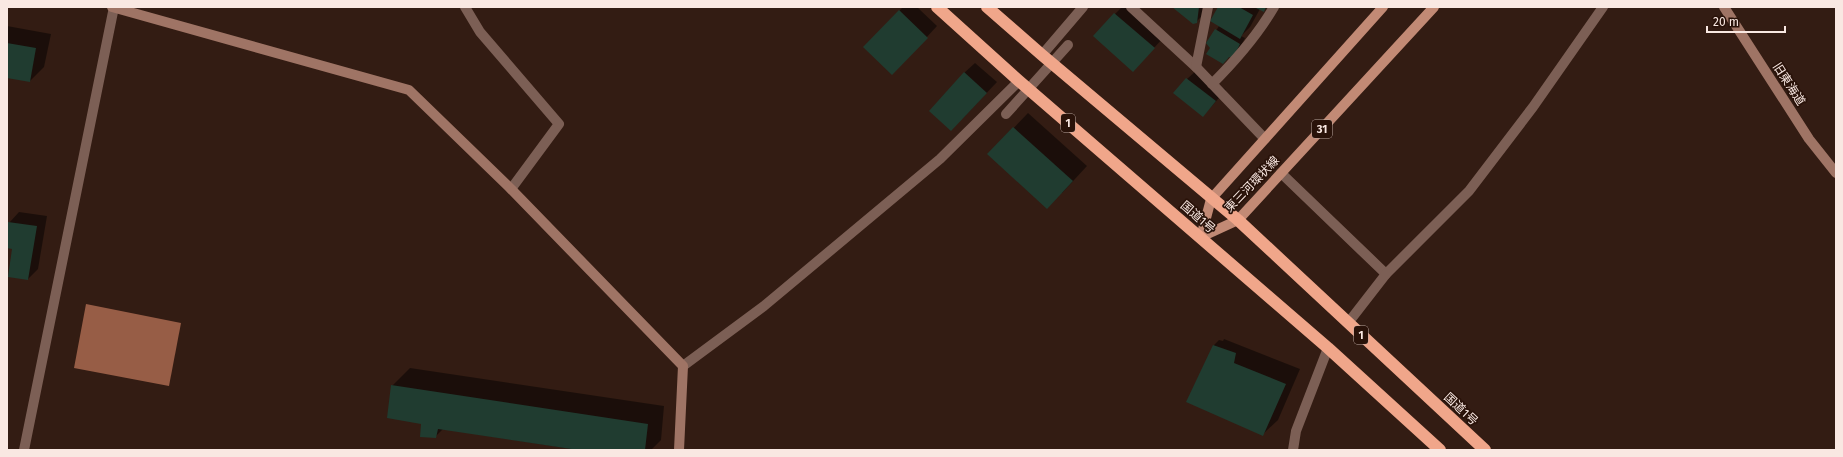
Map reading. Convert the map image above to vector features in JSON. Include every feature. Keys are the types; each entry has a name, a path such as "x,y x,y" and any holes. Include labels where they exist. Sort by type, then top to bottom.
{"highway":[{"name":"国道1号","path":"937,7 1019,81 1328,348 1440,450"},
{"name":"国道1号","path":"987,7 1211,199 1238,220 1485,450"}],"main road":[{"name":"東三河環状線","path":"1201,237 1211,199 1382,7"},
{"name":"東三河環状線","path":"1201,237 1238,220 1434,7"}],"street":[{"path":"24,450 113,7 409,90 511,189 683,366 678,450"},
{"path":"465,7 480,32 559,124 511,189"},
{"path":"1042,55 1083,7"},
{"path":"1131,7 1196,67 1265,139"},
{"path":"1196,67 1208,7"},
{"path":"1212,84 1238,58 1265,22 1274,7"},
{"path":"1348,323 1386,274 1469,191 1533,107 1603,7"},
{"name":"旧東海道","path":"1724,7 1809,140 1836,173"},
{"path":"1006,114 1068,45"},
{"path":"683,366 764,306 940,159 1019,81"},
{"path":"1281,173 1386,274"},
{"path":"1293,450 1296,431 1328,348"}],"shaded area":[{"path":"86,304 181,323 169,386 74,368"}],"building":[{"path":"1172,7 1199,7 1197,23 1193,24"},
{"path":"1218,7 1239,7 1253,15 1240,39 1210,21"},
{"path":"1254,7 1266,7 1264,12"},
{"path":"899,10 928,38 892,75 863,47"},
{"path":"1114,13 1155,48 1133,72 1093,36"},
{"path":"1215,29 1240,44 1233,58 1229,57 1223,64 1206,54 1210,48 1206,43"},
{"path":"7,43 36,48 30,82 7,78"},
{"path":"964,72 987,93 951,131 929,111"},
{"path":"1186,78 1216,101 1203,117 1173,93"},
{"path":"1013,127 1073,181 1047,209 987,154"},
{"path":"8,222 37,226 28,280 8,277 12,249 7,248"},
{"path":"1213,345 1236,353 1234,363 1286,384 1263,436 1186,402"},
{"path":"391,385 648,424 645,450 578,450 438,429 436,438 420,437 421,424 387,418"}]}
